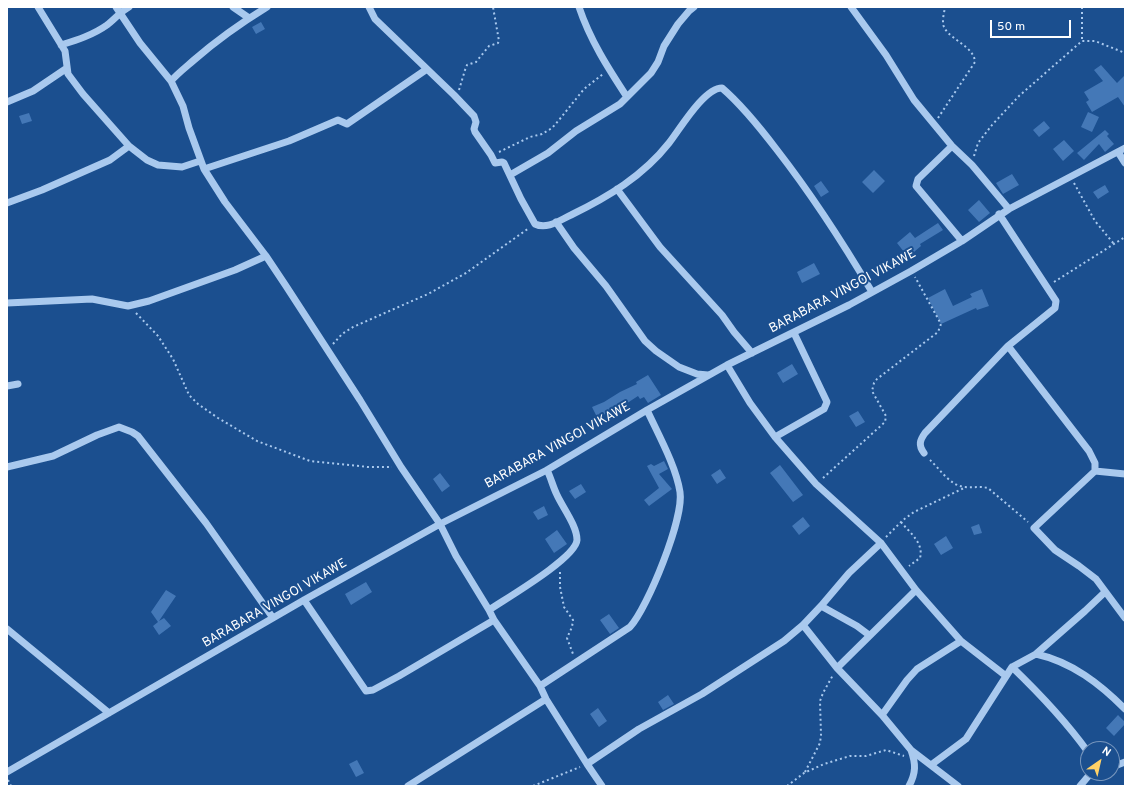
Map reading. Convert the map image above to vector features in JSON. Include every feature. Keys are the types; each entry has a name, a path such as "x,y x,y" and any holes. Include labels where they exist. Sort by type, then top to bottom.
{"street":[{"path":"38,7 65,51 68,74 83,94 129,146 148,160 158,165 182,167 200,161"},
{"path":"61,45 94,33 108,24 118,10 129,7"},
{"path":"232,7 249,18"},
{"path":"171,82 214,42 267,7"},
{"path":"369,7 375,20 454,94 474,116 476,122 474,129 475,132 495,163 504,163 521,200 535,224 545,227 556,222 601,200 635,177 651,163 668,144 707,95 714,90 722,88 761,129 789,165 840,239 872,292"},
{"path":"579,7 586,29 609,70 627,97"},
{"path":"510,175 548,152 620,104 651,73 658,62 664,46 678,24 694,7"},
{"path":"851,7 886,55 914,100 952,146 972,165 1009,209"},
{"path":"118,10 140,43 171,82 183,106 200,161 204,169 225,202 266,256 360,400 401,467 440,524 456,556 494,620 540,686 546,699 602,786"},
{"path":"7,102 33,91 67,68"},
{"path":"204,169 289,141 338,120 346,124 427,69"},
{"path":"7,203 42,190 110,160 129,146"},
{"path":"952,146 918,179 916,186 962,240"},
{"name":"BARABARA VINGOI VIKAWE","path":"7,772 304,600 440,524 547,470 708,375 849,305 911,271 962,240 999,214 1125,148"},
{"path":"1118,152 1125,163"},
{"path":"617,189 660,247 718,310 734,332 752,352"},
{"path":"924,453 920,446 920,442 925,433 1008,346 1055,308 1056,301 999,214"},
{"path":"556,222 574,248 606,286 645,341 656,351 679,367 696,374 708,375"},
{"path":"7,303 92,299 128,306 228,272 266,256"},
{"path":"774,437 824,409 827,402 794,333"},
{"path":"1008,346 1093,457 1096,463 1095,471 1034,528 1055,550 1090,574 1125,618"},
{"path":"727,365 750,403 774,437 816,484 881,543 916,590 961,641 1006,676"},
{"path":"7,386 18,384"},
{"path":"540,686 634,623 665,560 680,509 680,493 673,469 647,410"},
{"path":"7,467 53,456 97,435 119,427 132,432 138,436 206,523 273,618"},
{"path":"489,610 526,586 560,561 576,545 575,531 547,470"},
{"path":"1095,471 1125,474"},
{"path":"587,764 638,729 702,694 778,645 803,625 849,573 881,543"},
{"path":"837,668 916,590"},
{"path":"931,765 966,739 1012,668 1036,654 1105,592"},
{"path":"304,600 366,691 373,690 399,676 494,620"},
{"path":"821,606 857,626 869,635"},
{"path":"803,625 837,668 882,715 911,750 958,786"},
{"path":"7,629 109,713"},
{"path":"882,715 906,680 917,669 961,641"},
{"path":"1036,654 1052,657 1096,682 1125,709"},
{"path":"1012,668 1043,697 1080,741"},
{"path":"408,786 546,699"},
{"path":"909,786 915,773 915,761 911,750"}],"path":[{"path":"454,94 461,87 465,70 468,65 476,62 489,46 500,41 493,7"},
{"path":"933,124 975,62 973,54 945,29 943,18 945,7"},
{"path":"1082,7 1082,41"},
{"path":"972,165 975,148 992,124 1019,96 1082,41 1095,41 1125,53"},
{"path":"491,155 508,149 530,137 542,134 552,128 584,89 609,70"},
{"path":"1070,177 1095,221 1114,245"},
{"path":"328,351 342,334 353,327 428,294 466,273 535,224"},
{"path":"1046,286 1125,237"},
{"path":"816,484 885,422 886,416 872,391 874,383 877,379 940,329 941,324 911,271"},
{"path":"128,306 142,318 158,336 173,359 189,395 198,404 218,418 257,441 310,461 368,467 401,467"},
{"path":"924,453 948,478 959,486 966,488"},
{"path":"881,543 901,522 914,512 926,505 966,488 988,488 1034,528"},
{"path":"901,522 918,541 922,552 920,558 902,570"},
{"path":"560,561 560,587 562,598 564,607 570,614 573,623 567,638 576,663"},
{"path":"804,773 820,743 821,697 837,668"},
{"path":"787,786 804,773 824,764 843,758 866,756 886,750 915,761"},
{"path":"533,786 587,764"},
{"path":"7,778 11,786"}],"building":[{"path":"261,22 265,29 256,34 252,27"},
{"path":"1101,65 1117,83 1125,75 1125,107 1118,97 1092,112 1086,102 1089,100 1084,92 1103,81 1094,70"},
{"path":"1088,112 1099,117 1092,132 1081,127"},
{"path":"29,113 32,121 22,124 19,116"},
{"path":"1044,121 1050,128 1039,137 1033,130"},
{"path":"1105,130 1109,134 1107,136 1114,144 1105,152 1099,144 1084,160 1077,153"},
{"path":"1064,140 1074,151 1063,161 1053,149"},
{"path":"874,170 885,181 873,193 862,182"},
{"path":"1012,174 1019,185 1003,194 996,183"},
{"path":"821,181 829,192 821,197 814,186"},
{"path":"1105,185 1109,192 1098,199 1093,192"},
{"path":"979,200 990,213 979,222 968,210"},
{"path":"938,223 943,230 920,244 921,246 908,257 897,243 910,232 915,238"},
{"path":"814,263 820,274 802,283 797,272"},
{"path":"945,289 953,306 972,297 970,294 982,289 989,306 977,310 976,308 941,324 928,298"},
{"path":"792,364 798,374 783,383 777,373"},
{"path":"648,375 661,395 648,403 644,397 640,399 638,396 612,413 611,412 597,417 592,407 637,384 636,382"},
{"path":"858,411 865,422 856,427 849,416"},
{"path":"664,461 668,469 659,474 672,489 649,506 644,500 659,488 647,466 651,464 654,466"},
{"path":"780,465 803,495 793,502 770,473"},
{"path":"720,469 726,478 717,484 711,475"},
{"path":"440,473 450,486 442,492 433,479"},
{"path":"581,484 586,492 575,499 569,491"},
{"path":"544,506 548,515 538,520 533,512"},
{"path":"803,517 810,526 799,535 792,526"},
{"path":"979,524 982,533 974,535 971,527"},
{"path":"557,530 567,544 554,553 545,539"},
{"path":"946,536 953,548 941,555 934,544"},
{"path":"366,582 372,592 351,605 345,594"},
{"path":"166,590 176,596 159,621 164,618 171,626 159,635 153,626 158,622 151,612"},
{"path":"609,614 619,628 610,634 600,620"},
{"path":"668,695 674,704 663,710 658,702"},
{"path":"598,708 607,721 599,727 590,714"},
{"path":"1118,715 1125,722 1125,724 1114,736 1106,728"},
{"path":"357,760 364,773 356,777 349,764"}]}
